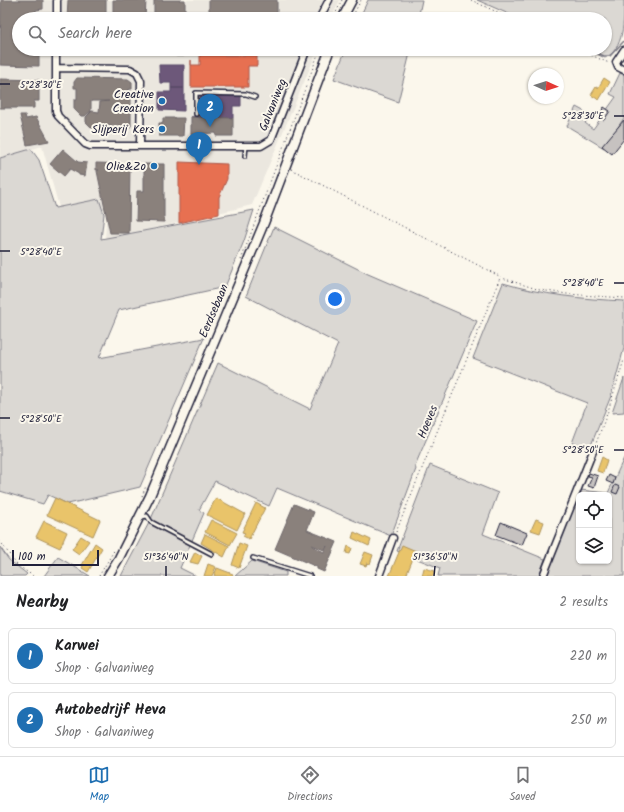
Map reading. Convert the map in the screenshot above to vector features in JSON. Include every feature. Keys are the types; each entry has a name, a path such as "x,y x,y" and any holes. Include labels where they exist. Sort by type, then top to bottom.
{"main road":[{"path":"346,12 352,0"},
{"name":"Eerdsebaan","path":"108,576 119,558 140,516 264,223 327,56"}],"street":[{"path":"57,0 57,12"},
{"path":"323,12 329,0"},
{"path":"624,50 616,62 618,67 624,70"},
{"name":"Galvaniweg","path":"56,56 56,111 58,116 86,144 140,146 261,146 271,140 304,56"},
{"path":"56,68 130,69 137,73 141,80 140,146"},
{"path":"543,576 593,451"},
{"path":"379,576 393,538"}],"lane":[{"path":"196,114 196,93 246,94 255,97"},
{"path":"245,156 246,146"},
{"path":"140,516 143,518 147,516 151,522 212,554"},
{"path":"253,558 310,576"}],"path":[{"path":"336,12 342,0"},
{"path":"355,12 361,0"},
{"path":"471,0 497,12"},
{"path":"239,265 317,56"},
{"path":"594,56 608,62"},
{"path":"291,169 501,277 540,290 567,294 624,298"},
{"name":"Hoeves","path":"393,538 501,277"},
{"path":"593,451 608,411 624,360"},
{"path":"140,499 148,481"},
{"path":"0,541 16,564 33,576"},
{"path":"99,576 116,548"}],"shaded area":[{"path":"0,0 340,0 334,12 12,12 12,56 315,56 252,205 105,240 107,210 59,207 42,146 0,159"},
{"path":"368,0 422,0 419,12 362,12"},
{"path":"477,0 624,0 622,34 616,48 612,53 612,12 504,12"},
{"path":"343,56 409,56 398,102 334,79"},
{"path":"620,73 624,75 624,118 604,148 567,126 576,107 591,115 585,123 593,129 616,97 610,94"},
{"path":"31,149 39,160 55,208 99,199 104,214 101,239 254,210 244,241 225,287 119,310 99,358 204,338 140,487 68,504 48,495 43,504 0,491 0,158"},
{"path":"274,227 368,274 477,321 417,461 415,467 416,469 391,536 277,488 269,506 215,481 199,510 204,513 180,568 196,576 121,576 151,519 218,363 310,409 338,344 246,296"},
{"path":"503,283 533,291 563,296 624,301 624,348 611,396 589,450 572,443 587,403 473,358"},
{"path":"624,378 624,412 612,413"},
{"path":"624,458 624,576 545,576 576,500 576,564 612,564 612,492 608,492"},
{"path":"430,465 498,493 483,534 545,559 539,576 438,576 440,568 397,551"},
{"path":"580,490 599,492 579,492"},
{"path":"0,547 9,560 27,574 25,576 0,576"},
{"path":"58,557 90,576 44,576"},
{"path":"252,561 286,572 286,576 235,576"}],"building: Homes":[{"path":"604,78 610,82 599,100 591,95 596,87 598,88"},
{"path":"602,457 607,460 603,473 597,471"},
{"path":"55,498 100,520 93,536 47,515"},
{"path":"216,498 245,514 237,530 207,515"},
{"path":"256,503 265,508 249,539 243,536 245,533 242,532"},
{"path":"536,519 544,522 540,533 531,530"},
{"path":"211,520 237,533 230,545 205,532"},
{"path":"44,521 67,532 60,548 36,537"},
{"path":"354,532 371,540 369,546 352,538"},
{"path":"205,534 229,546 224,557 201,543"},
{"path":"81,536 89,541 79,554 72,549"},
{"path":"95,543 102,548 88,572 82,568 82,565"},
{"path":"239,543 247,546 239,568 232,565"},
{"path":"402,545 416,551 406,576 389,576"},
{"path":"348,546 352,548 350,554 346,553"},
{"path":"195,552 202,556 198,564 190,562"},
{"path":"365,552 373,555 370,564 367,563 366,566 360,564"},
{"path":"208,564 216,567 212,576 204,576"},
{"path":"217,568 233,574 232,576 214,576"},
{"path":"424,568 435,571 433,576 422,576"}],"building: Shops":[{"path":"200,56 257,56 257,66 248,66 248,87 191,87 191,65 200,65"},
{"path":"179,162 227,164 227,179 219,197 219,214 179,223"}],"building: Offices":[{"path":"159,65 184,65 184,88 171,88 171,83 160,83"},
{"path":"171,88 184,88 184,111 159,110 159,92 171,92"},
{"path":"200,95 241,95 241,106 233,106 233,118 191,117 199,117"}],"building: Industry":[{"path":"1,0 43,0 43,9 36,10 36,12 12,12 12,56 39,56 39,66 0,65"},
{"path":"68,0 106,0 106,12 67,12"},
{"path":"113,0 146,0 145,12 113,12"},
{"path":"154,0 185,0 185,12 154,12"},
{"path":"209,0 277,0 277,12 209,12"},
{"path":"77,78 128,79 132,82 132,89 129,89 129,91 131,91 131,126 128,129 121,129 121,126 100,126 100,129 93,129 86,122 86,117 92,111 99,112 100,102 109,101 91,101 91,111 85,116 81,116 74,109 74,100 77,100 77,88 74,88 74,82"},
{"path":"0,79 39,80 39,101 34,101 34,108 0,108"},
{"path":"20,115 25,115 26,119 36,117 49,141 27,145"},
{"path":"191,117 233,118 233,136 216,136 216,133 191,134"},
{"path":"163,118 184,118 183,136 159,136 159,123 163,123"},
{"path":"63,149 78,162 87,163 85,176 79,175 70,169 64,176 50,164"},
{"path":"96,163 130,164 129,233 110,233 97,171 99,170 96,170"},
{"path":"144,164 164,164 164,222 136,221 137,191 144,191"},
{"path":"294,504 314,512 307,530 337,542 324,572 317,569 317,567 275,549","holes":["312,545 324,550 327,546 324,552"]}],"building: Other":[{"path":"604,107 610,111 604,120 598,117"},
{"path":"624,120 624,139 612,154 602,146"},
{"path":"589,473 598,476 594,488 588,486 592,477 588,476"},
{"path":"609,475 615,478 613,484 606,481"},
{"path":"615,485 620,487 617,494 612,492"},
{"path":"501,522 527,533 522,545 496,535"}],"waterway":[{"path":"612,54 624,41"},
{"path":"604,56 610,56"}],"place":[{"name":"Creative Creation","path":"162,101"},
{"name":"Autobedrijf Heva","path":"210,127"},
{"name":"Slijperij Kers","path":"162,129"},
{"name":"Karwei","path":"199,165"},
{"name":"Olie&Zo","path":"154,166"}]}
